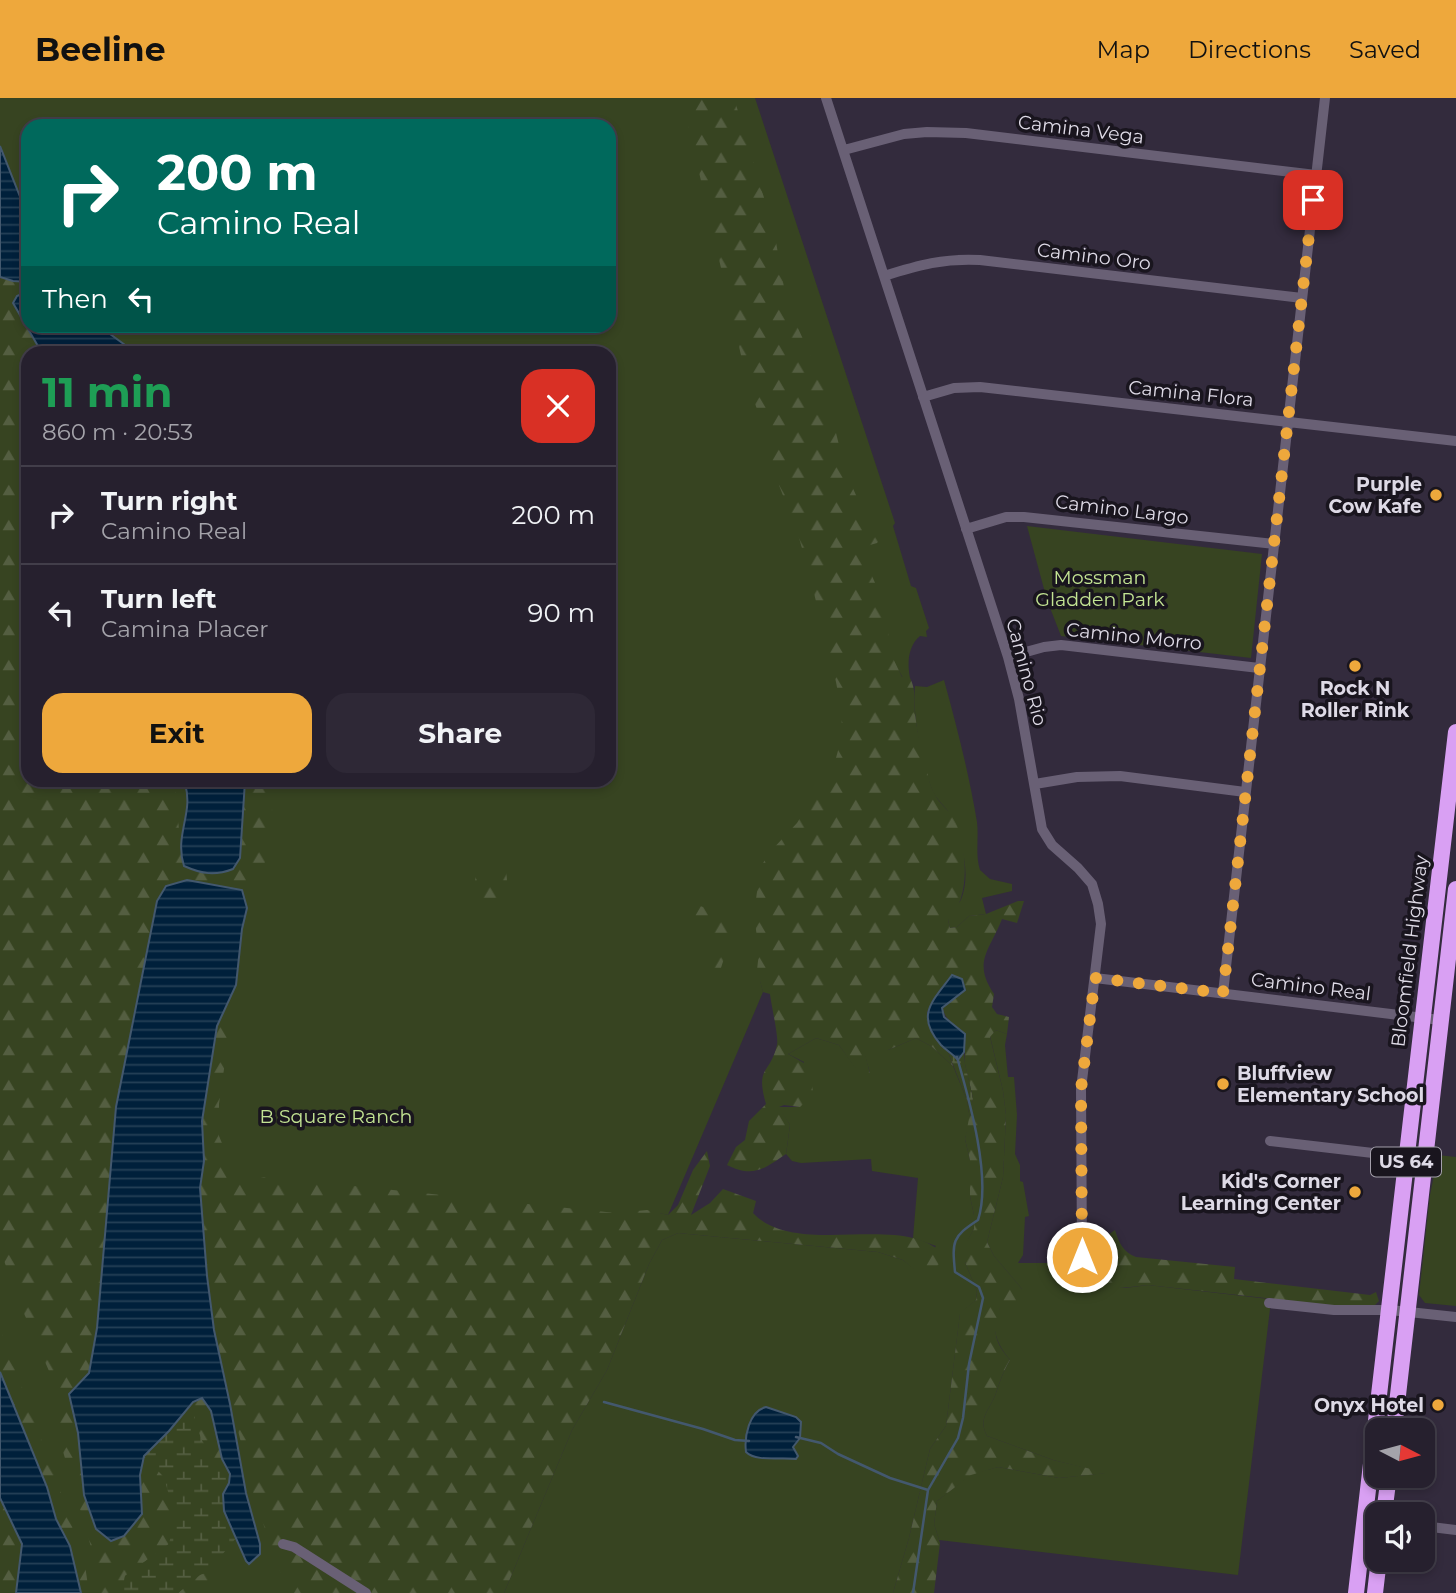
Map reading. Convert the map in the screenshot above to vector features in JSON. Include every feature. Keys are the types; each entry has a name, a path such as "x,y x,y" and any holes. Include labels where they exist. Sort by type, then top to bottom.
{"highway":[{"name":"Bloomfield Highway","path":"1373,1502 1390,1310 1456,732"},
{"name":"Bloomfield Highway","path":"1396,1418 1456,889"},
{"name":"Bloomfield Highway","path":"1356,1593 1365,1549"},
{"path":"1375,1593 1377,1572"}],"street":[{"name":"Camino Rio","path":"826,98 1007,657 1019,699 1042,829 1052,845 1092,884 1095,894 1101,924 1081,1089 1082,1257"},
{"path":"1223,993 1325,98"},
{"name":"Camina Vega","path":"844,150 904,134 967,133 1316,175"},
{"name":"Camino Oro","path":"884,276 928,262 980,260 1302,298"},
{"name":"Camina Flora","path":"923,397 954,388 980,387 1456,441"},
{"name":"Camino Largo","path":"966,529 1006,517 1047,518 1275,544"},
{"name":"Camino Morro","path":"1007,657 1061,645 1258,668"},
{"path":"1035,784 1077,777 1120,776 1245,792"},
{"name":"Camino Real","path":"1095,978 1440,1020"},
{"path":"1269,1141 1407,1157"},
{"path":"1269,1303 1334,1310 1390,1310 1456,1317"},
{"path":"1435,1527 1456,1530"},
{"path":"283,1544 300,1550 366,1593"}],"green space":[{"name":"B Square Ranch","path":"0,98 755,98 895,523 893,526 911,586 916,588 929,628 926,631 927,637 920,636 911,650 910,678 903,678 895,664 760,980 763,992 668,1215 659,1213 489,1593 0,1593"},
{"path":"682,98 734,98 774,231 784,287 797,326 824,385 846,473 860,504 883,536 877,543 863,547 865,560 886,608 890,652 902,677 910,678 913,686 918,732 931,786 936,797 954,819 963,846 964,887 955,911 948,920 950,928 957,927 969,916 986,914 1024,901 1017,923 1002,919 988,948 984,964 984,973 994,994 992,1007 997,1014 1009,1017 1007,1034 996,1030 990,1037 1006,1115 1003,1177 987,1242 994,1256 1022,1289 1017,1303 1000,1308 997,1316 996,1336 1010,1360 983,1424 987,1436 1053,1460 1108,1473 1059,1478 998,1467 971,1475 937,1501 934,1524 940,1543 934,1593 893,1593 930,1449 946,1426 960,1313 976,1300 977,1291 965,1262 963,1248 974,1229 970,1160 965,1139 973,1098 965,1064 965,1034 949,1020 943,1009 951,976 927,1012 932,1032 948,1052 953,1066 931,1046 916,1038 888,1050 882,1057 865,1054 870,1074 856,1069 839,1045 816,1038 788,1054 811,1067 813,1094 800,1107 779,1107 790,1125 786,1154 758,1170 744,1171 727,1165 736,1147 745,1140 749,1121 766,1104 763,1077 777,1045 770,994 763,992 757,970 759,952 754,915 760,868 770,852 797,823 834,765 841,740 842,714 808,569 797,531 773,470 762,424 746,377"},
{"path":"0,277 21,282 21,294 13,304 21,318 21,333 30,333 38,346 21,346 21,787 175,787 184,866 214,873 233,869 240,858 245,787 272,787 274,826 271,847 257,878 247,891 187,880 157,901 116,1107 97,1328 89,1373 69,1395 78,1433 142,1515 140,1475 144,1456 164,1477 175,1517 169,1544 125,1576 122,1593 100,1593 99,1578 88,1536 59,1438 56,1397 49,1371 16,1295 0,1249"},
{"name":"Mossman Gladden Park","path":"1027,526 1262,554 1251,658 1061,636 1047,600"},
{"path":"944,680 974,804 980,870 990,879 1012,884 1012,891 982,898 986,914 969,916 957,927 950,928 948,920 961,900 965,887 965,865 949,813 935,795 929,781 919,740 914,698 915,686 927,687"},
{"path":"505,865 507,887 498,905 479,908 471,902 477,870"},
{"path":"678,903 700,906 731,916 730,940 719,974 702,974 707,953 718,941 709,937 700,921 684,920 673,914 670,911 672,906"},
{"path":"236,985 219,1104 219,1136 238,1182 266,1177 616,1213 647,1210 668,1215 678,1205 693,1170 707,1151 710,1166 691,1215 710,1203 723,1189 756,1201 753,1213 772,1226 796,1233 906,1236 928,1243 945,1257 932,1272 916,1271 903,1260 878,1252 678,1233 662,1240 649,1264 607,1370 572,1430 504,1593 294,1593 278,1568 253,1493 214,1330 207,1276 200,1188 204,1161 202,1121 217,1026"},
{"path":"996,1030 1007,1034 1005,1045 1008,1077 1014,1077 1017,1115 1015,1154 1020,1165 1020,1181 1023,1182 1029,1216 1025,1217 1023,1255 1018,1263 1067,1263 1080,1271 1077,1282 1125,1288 1148,1285 1269,1299 1270,1309 1238,1575 939,1540 934,1524 937,1501 971,1474 998,1467 1059,1478 1105,1473 1053,1460 987,1436 984,1430 984,1419 1010,1360 996,1336 996,1315 1002,1305 1022,1289 994,1256 987,1242 1003,1177 1006,1115 990,1036"},
{"path":"816,1038 839,1045 856,1068 870,1073 864,1053 888,1050 916,1038 931,1046 953,1066 967,1100 970,1120 965,1139 970,1160 974,1229 968,1240 965,1262 977,1291 976,1300 960,1314 946,1426 930,1449 893,1593 504,1593 572,1430 607,1370 649,1264 662,1240 678,1233 878,1252 903,1260 916,1270 936,1246 913,1238 918,1178 872,1171 871,1159 801,1163 792,1161 786,1154 790,1125 778,1107 800,1107 804,1062 788,1054"},
{"path":"948,1052 955,1055 964,1052 973,1098 970,1120 967,1100"},
{"path":"1438,1155 1456,1157 1456,1306 1425,1303 1419,1295 1430,1195"},
{"path":"1115,1230 1122,1246 1136,1257 1235,1267 1234,1279 1370,1295 1376,1292 1379,1301 1375,1305 1339,1306 1148,1285 1103,1288 1077,1282 1080,1271 1094,1266 1098,1258 1091,1237 1105,1237"},
{"path":"0,1328 64,1501 85,1565 89,1593 81,1593 70,1546 56,1519 47,1487 0,1372"},
{"path":"202,1398 211,1411 222,1459 218,1461 207,1450 197,1426 193,1402"},
{"path":"193,1402 203,1441 216,1460 222,1459 230,1474 223,1494 224,1511 236,1538 216,1562 178,1593 122,1593 125,1576 169,1544 175,1517 164,1477 144,1456"},
{"path":"0,1498 22,1544 16,1593 1,1593"},
{"path":"222,1569 207,1593 178,1593 199,1575"}],"water":[{"path":"0,146 21,199 21,282 0,277"},
{"path":"21,294 21,317 13,303"},
{"path":"30,333 109,333 126,346 38,346"},
{"path":"186,787 245,787 240,858 233,869 208,873 184,866 181,844"},
{"path":"187,880 242,890 247,908 236,985 217,1026 202,1121 204,1161 200,1188 214,1330 246,1493 260,1544 260,1554 249,1564 224,1511 223,1494 230,1474 222,1459 211,1411 202,1398 193,1402 144,1456 140,1475 142,1514 124,1536 111,1541 96,1529 84,1495 78,1433 69,1394 89,1373 97,1328 116,1107 157,901 166,886"},
{"path":"952,975 962,979 965,990 942,1008 944,1017 965,1034 964,1052 958,1060 933,1034 928,1017 933,1001"},
{"path":"0,1372 47,1487 56,1519 70,1546 81,1593 16,1593 22,1544 0,1498"},
{"path":"766,1407 796,1417 801,1422 800,1438 793,1447 798,1456 796,1459 762,1458 746,1452 747,1432 752,1419 760,1409"}],"waterway":[{"path":"913,1593 928,1490 958,1438 969,1364 983,1298 979,1287 955,1272 954,1246 963,1231 978,1220 982,1203 981,1161 957,1057"},
{"path":"604,1402 735,1440 749,1441"},
{"path":"796,1437 821,1443 838,1454 890,1478 928,1490"}],"place":[{"name":"Purple Cow Kafe","path":"1436,495"},
{"name":"Rock N Roller Rink","path":"1355,666"},
{"name":"Bluffview Elementary School","path":"1223,1084"},
{"name":"Kid's Corner Learning Center","path":"1355,1192"},
{"name":"Onyx Hotel","path":"1438,1405"}],"route":[{"path":"1082,1257 1081,1089 1095,978 1223,993 1313,200"}]}
